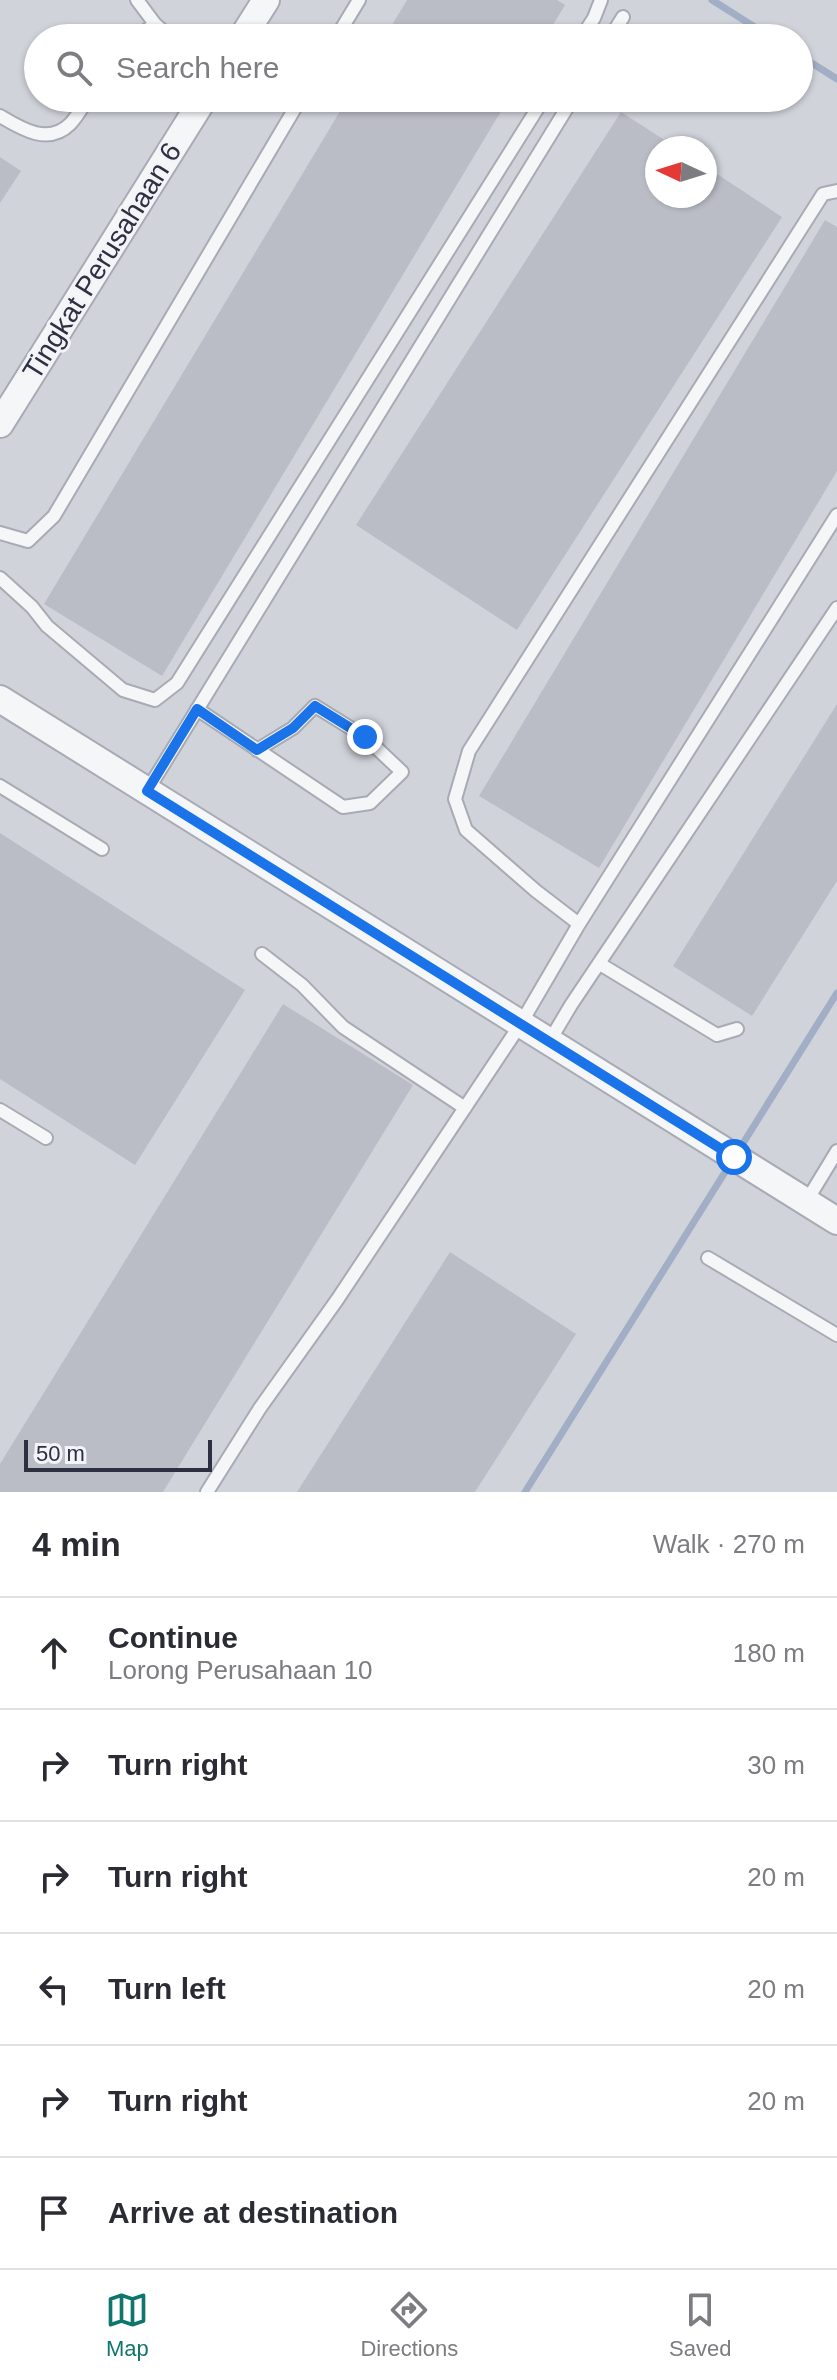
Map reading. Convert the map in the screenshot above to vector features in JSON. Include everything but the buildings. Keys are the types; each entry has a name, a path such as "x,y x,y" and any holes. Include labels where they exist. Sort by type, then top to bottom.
{"street":[{"path":"251,24 266,0"},
{"name":"Tingkat Perusahaan 6","path":"0,424 195,112"},
{"path":"0,699 837,1221"}],"lane":[{"path":"137,0 155,24"},
{"path":"344,24 359,0"},
{"path":"590,24 601,0"},
{"path":"619,24 623,17"},
{"path":"0,116 30,134 52,133 69,126 78,112"},
{"path":"0,533 28,541 54,516 293,112"},
{"path":"0,578 32,607 47,626 123,690 155,700 177,683 535,112"},
{"path":"147,791 564,112"},
{"path":"579,924 466,830 455,799 469,751 823,194 837,191"},
{"path":"207,1492 260,1408 337,1300 520,1025 579,924 837,515"},
{"path":"549,1042 837,608"},
{"path":"197,709 257,750 343,807 370,803 402,772 365,737 315,706 293,728 257,750"},
{"path":"0,786 102,849"},
{"path":"262,954 302,985 343,1027 465,1108"},
{"path":"600,964 717,1035 737,1029"},
{"path":"0,1110 46,1138"},
{"path":"806,1202 837,1151"},
{"path":"708,1258 837,1335"}],"shaded area":[{"path":"0,0 837,0 837,1492 0,1492"}],"waterway":[{"path":"712,0 750,24"},
{"path":"813,64 837,79"},
{"path":"525,1492 837,993"}],"route":[{"path":"365,737 315,706 293,728 257,750 197,709 147,791 734,1157"}]}
